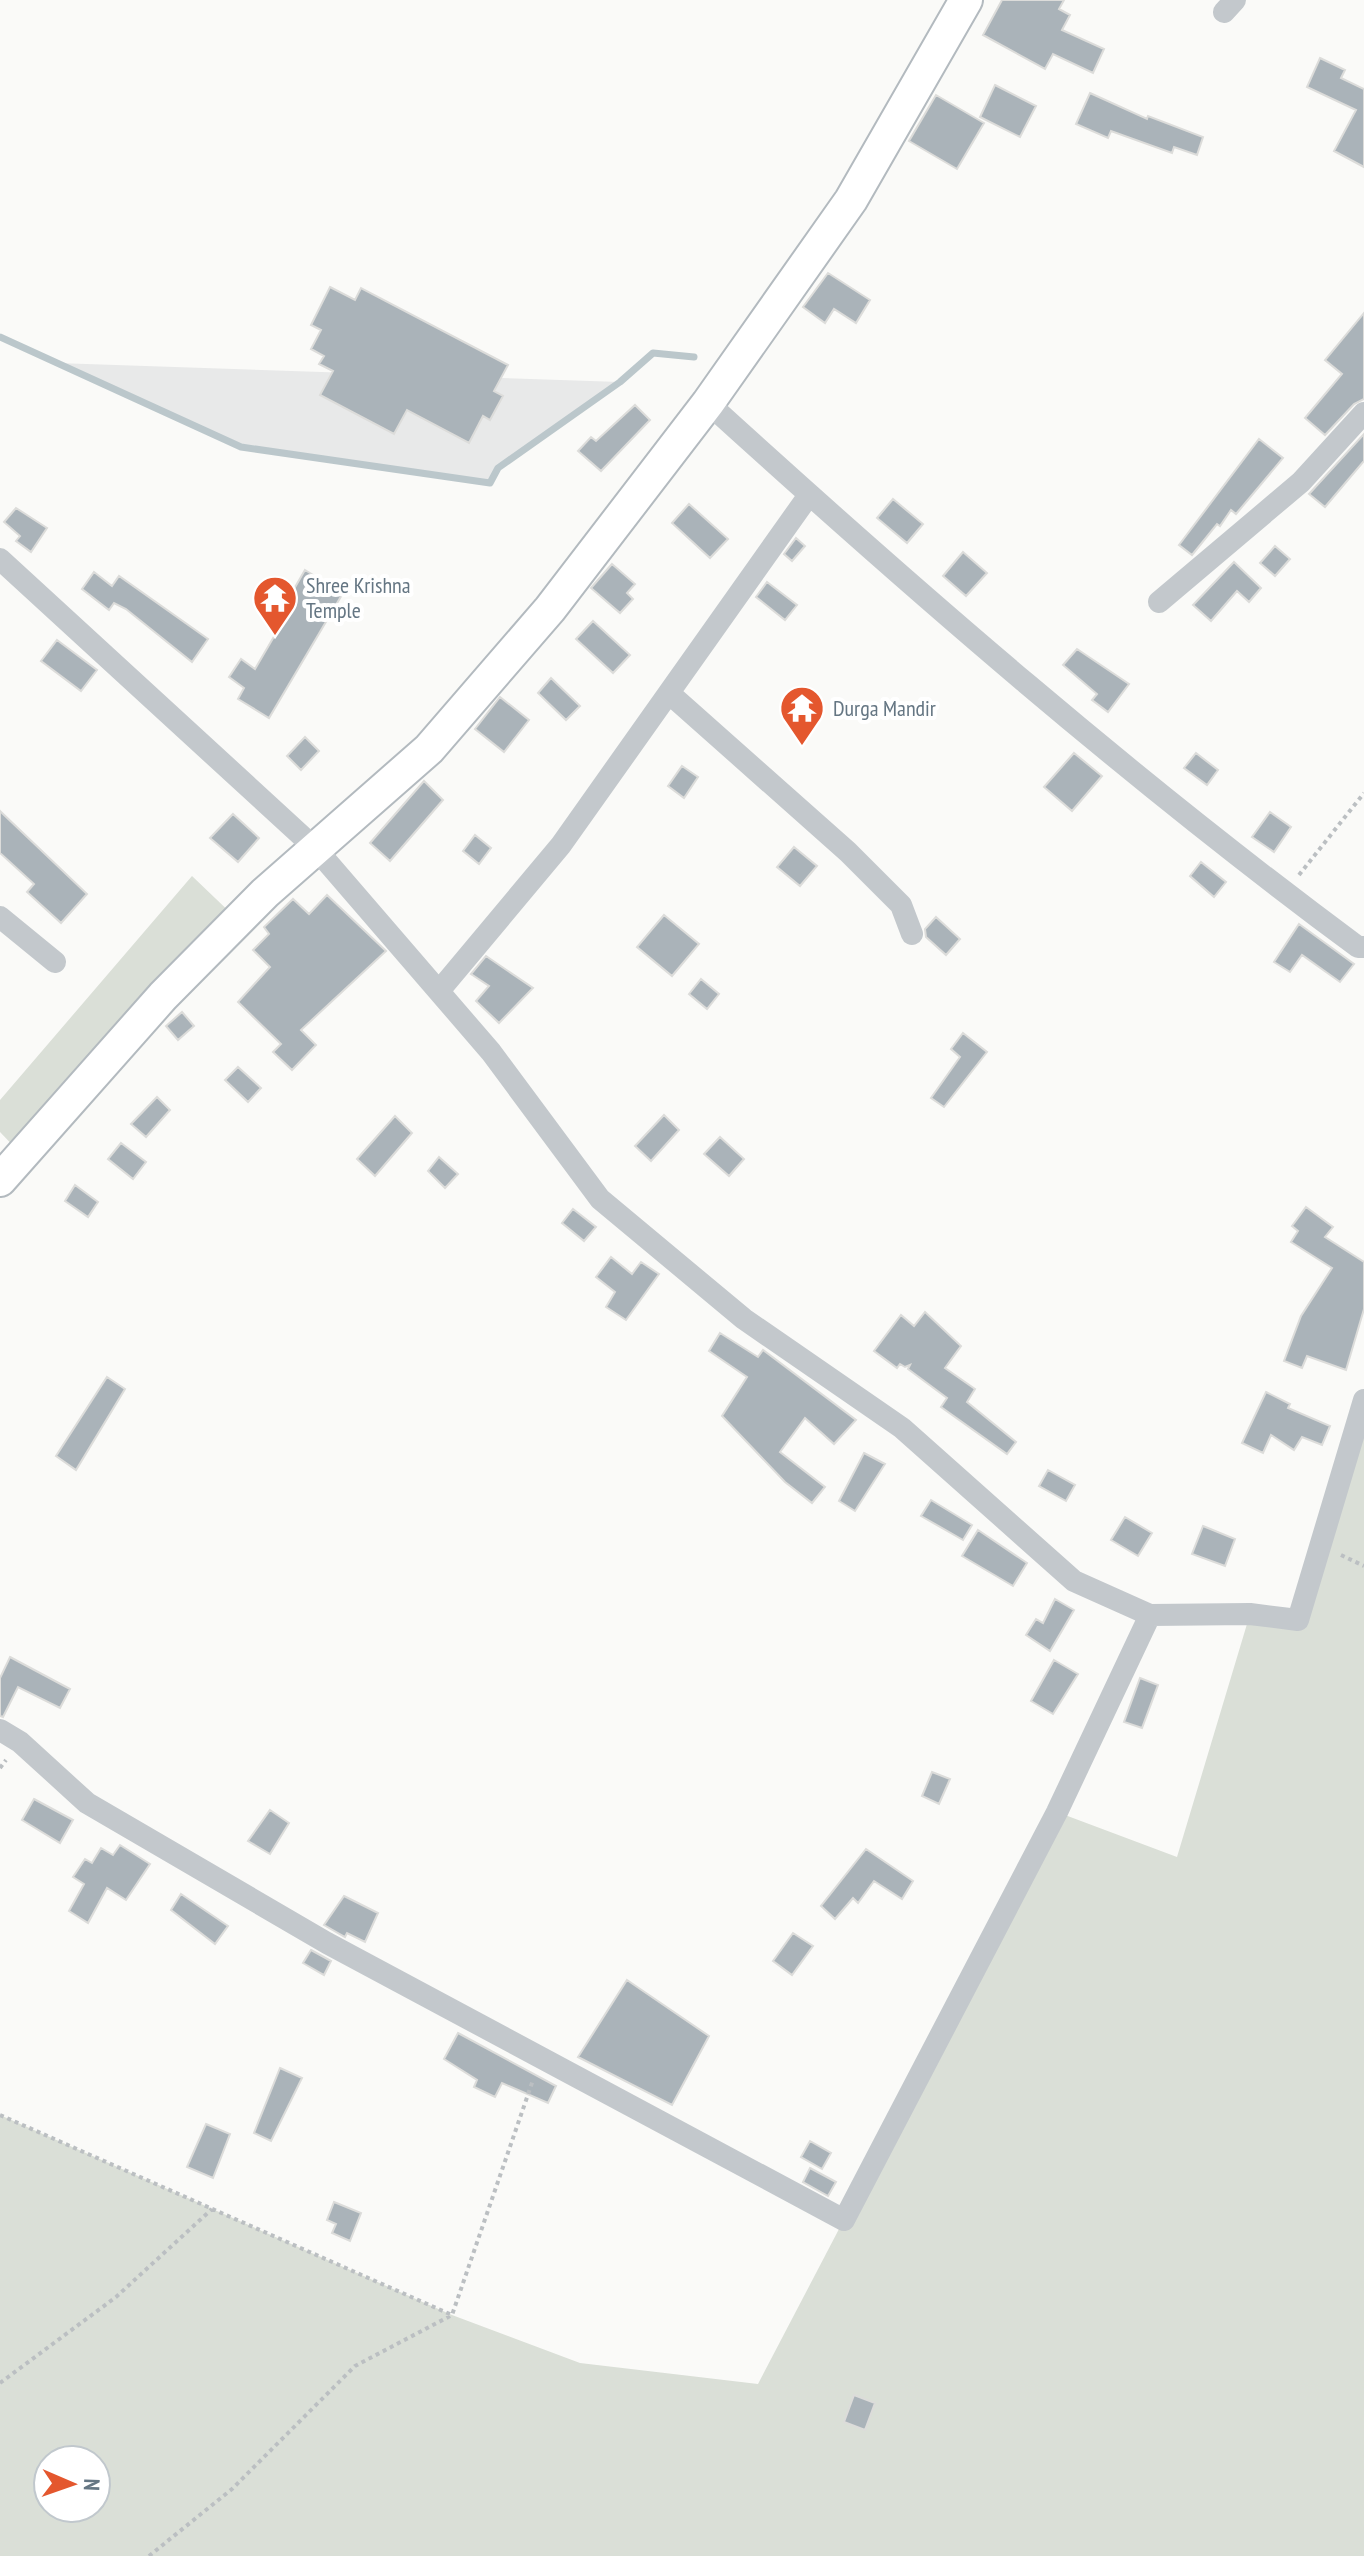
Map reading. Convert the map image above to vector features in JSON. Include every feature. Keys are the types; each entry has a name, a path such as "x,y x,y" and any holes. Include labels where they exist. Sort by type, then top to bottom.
{"main road":[{"path":"0,1180 163,996 265,893 429,749 550,609 708,403 851,200 966,0"}],"street":[{"path":"708,403 809,495 1046,699 1285,893 1358,947 1364,947"},
{"path":"1159,602 1301,482 1364,413"},
{"path":"439,991 561,845 809,495"},
{"path":"0,559 316,849 491,1052 600,1199 744,1319 902,1428 1074,1581 1150,1615 1250,1614 1298,1620 1364,1400"},
{"path":"670,694 848,852 901,905 912,934"},
{"path":"0,917 55,962"},
{"path":"0,1730 20,1742 87,1803 327,1943 844,2220 1057,1812 1150,1615"}],"path":[{"path":"1285,893 1364,793"},
{"path":"149,2556 232,2489 355,2366 452,2315 540,2058"},
{"path":"0,2115 452,2315"},
{"path":"0,2383 116,2297 212,2209"}],"shaded area":[{"path":"57,363 620,382 498,468 490,483 241,447"},
{"path":"192,876 238,920 22,1155 0,1132 0,1100"},
{"path":"1364,1400 1364,2556 0,2556 0,2115 452,2315 580,2363 758,2384 1057,1812 1177,1857 1250,1614 1298,1620"}],"building":[{"path":"1002,0 1064,0 1059,9 1070,15 1062,30 1104,49 1093,73 1053,54 1045,69 983,35"},
{"path":"1320,58 1345,70 1341,78 1364,89 1364,167 1334,151 1356,110 1307,87"},
{"path":"995,85 1036,106 1020,137 980,117"},
{"path":"1090,93 1147,119 1148,116 1203,137 1197,155 1174,147 1172,153 1111,131 1108,138 1076,124"},
{"path":"936,95 984,123 957,169 909,141"},
{"path":"828,273 870,300 856,323 834,309 825,323 803,307"},
{"path":"330,287 355,300 361,288 508,365 494,391 503,396 490,420 483,416 469,443 407,410 394,434 320,395 333,371 319,364 324,356 311,349 321,330 311,325"},
{"path":"1364,313 1364,399 1354,404 1325,435 1305,418 1342,374 1325,360"},
{"path":"635,405 650,420 601,471 578,451 591,437 596,441"},
{"path":"1364,434 1364,461 1325,507 1309,494"},
{"path":"1259,439 1283,458 1236,514 1231,510 1192,555 1179,545"},
{"path":"893,499 923,524 907,543 877,518"},
{"path":"689,504 728,539 710,558 672,523"},
{"path":"16,508 47,528 31,552 16,541 20,536 4,522"},
{"path":"796,538 805,546 792,561 784,554"},
{"path":"1275,546 1290,559 1275,576 1260,563"},
{"path":"963,552 987,573 966,596 943,576"},
{"path":"1234,562 1261,588 1249,602 1237,591 1211,621 1193,605"},
{"path":"612,564 635,584 627,593 633,599 620,613 591,588"},
{"path":"305,570 343,593 269,718 238,699 244,688 229,677 241,659 255,669 289,611 283,608"},
{"path":"94,572 112,586 119,576 208,639 192,662 126,609 114,603 109,610 82,589"},
{"path":"767,582 797,605 785,620 756,597"},
{"path":"593,621 630,655 613,673 576,639"},
{"path":"57,640 97,670 81,691 41,661"},
{"path":"1077,649 1129,684 1108,712 1092,700 1097,694 1063,665"},
{"path":"551,678 580,706 566,720 538,693"},
{"path":"500,697 529,720 504,752 475,729"},
{"path":"305,737 319,751 301,770 287,756"},
{"path":"1074,753 1102,776 1072,811 1044,787"},
{"path":"1196,753 1218,770 1207,785 1184,768"},
{"path":"682,766 698,777 684,798 668,786"},
{"path":"424,781 443,800 390,861 370,843"},
{"path":"0,811 87,894 61,923 27,892 34,884 0,853"},
{"path":"1270,812 1291,827 1274,852 1252,837"},
{"path":"233,814 259,838 238,862 210,838"},
{"path":"475,835 491,848 479,864 463,851"},
{"path":"794,847 817,866 800,886 777,867"},
{"path":"1201,862 1226,882 1214,897 1190,876"},
{"path":"327,895 386,951 301,1030 316,1045 292,1070 273,1052 281,1044 238,1002 270,967 253,950 269,934 264,927 293,899 309,914"},
{"path":"664,915 699,944 672,976 637,947"},
{"path":"936,917 960,939 946,955 926,937 925,929"},
{"path":"1299,924 1354,964 1340,982 1302,955 1290,972 1274,962"},
{"path":"486,956 533,988 499,1023 476,1001 489,986 471,974"},
{"path":"701,979 719,994 707,1009 689,994"},
{"path":"182,1012 194,1026 178,1040 166,1026"},
{"path":"963,1033 987,1052 944,1107 931,1098 960,1057 951,1049"},
{"path":"238,1067 261,1088 248,1102 225,1080"},
{"path":"157,1097 170,1110 146,1137 131,1124"},
{"path":"664,1115 679,1130 651,1161 635,1146"},
{"path":"395,1116 412,1133 375,1176 357,1159"},
{"path":"720,1137 744,1159 729,1176 704,1154"},
{"path":"121,1143 146,1162 133,1179 108,1159"},
{"path":"439,1157 458,1174 445,1188 428,1171"},
{"path":"75,1185 98,1202 88,1217 65,1201"},
{"path":"1306,1207 1333,1227 1325,1237 1364,1262 1364,1309 1346,1370 1307,1356 1302,1368 1284,1361 1301,1316 1332,1268 1291,1242 1298,1231 1292,1226"},
{"path":"573,1209 596,1227 584,1241 562,1223"},
{"path":"611,1257 632,1274 641,1262 659,1274 626,1320 606,1307 615,1292 596,1277"},
{"path":"925,1312 961,1346 945,1368 975,1389 967,1402 1016,1442 1007,1454 941,1407 947,1398 908,1369 910,1365 905,1367 900,1364 897,1368 874,1351 901,1315 914,1326"},
{"path":"720,1333 758,1357 763,1350 856,1420 834,1444 805,1418 780,1452 825,1487 812,1503 785,1482 722,1416 747,1377 709,1351"},
{"path":"107,1377 125,1389 76,1470 56,1456"},
{"path":"1266,1392 1290,1404 1288,1408 1330,1426 1322,1445 1302,1437 1294,1450 1271,1435 1263,1453 1242,1443"},
{"path":"864,1453 885,1464 855,1511 839,1501"},
{"path":"1048,1470 1075,1485 1066,1501 1039,1486"},
{"path":"931,1500 972,1525 963,1540 921,1516"},
{"path":"1125,1517 1152,1533 1138,1556 1111,1540"},
{"path":"1203,1526 1235,1539 1225,1566 1192,1554"},
{"path":"978,1530 1027,1563 1013,1586 962,1556"},
{"path":"1055,1599 1074,1610 1050,1651 1026,1635 1036,1619 1043,1623"},
{"path":"10,1657 70,1689 60,1708 18,1687 3,1717 0,1716 0,1678"},
{"path":"1054,1660 1078,1674 1053,1714 1031,1701"},
{"path":"1140,1678 1158,1685 1142,1728 1124,1722"},
{"path":"932,1772 950,1779 939,1804 922,1796"},
{"path":"34,1799 73,1820 60,1843 22,1820"},
{"path":"270,1810 289,1823 270,1854 248,1841"},
{"path":"120,1845 150,1864 126,1900 107,1888 88,1923 69,1911 84,1884 73,1877 85,1859 92,1863 101,1848 113,1855"},
{"path":"866,1849 913,1881 902,1899 874,1881 858,1903 853,1898 835,1919 821,1906"},
{"path":"181,1894 228,1926 215,1944 171,1910"},
{"path":"344,1896 378,1913 365,1942 347,1933 345,1937 324,1925"},
{"path":"793,1933 813,1946 792,1975 773,1961"},
{"path":"311,1950 331,1961 324,1975 303,1963"},
{"path":"627,1980 709,2036 672,2105 578,2057"},
{"path":"458,2033 556,2086 548,2103 502,2083 495,2097 474,2087 477,2080 444,2059"},
{"path":"280,2068 302,2078 271,2141 254,2133"},
{"path":"206,2124 230,2134 213,2178 187,2167"},
{"path":"810,2141 831,2153 822,2169 801,2157"},
{"path":"810,2168 836,2182 828,2196 803,2182"},
{"path":"334,2202 361,2213 350,2241 332,2233 336,2224 327,2220"},
{"path":"854,2395 875,2403 865,2430 844,2422"}],"waterway":[{"path":"0,337 241,447 490,483 498,468 620,382 653,353 694,357"}],"place":[{"name":"Shree Krishna Temple","path":"275,637"},
{"name":"Durga Mandir","path":"802,747"}]}
